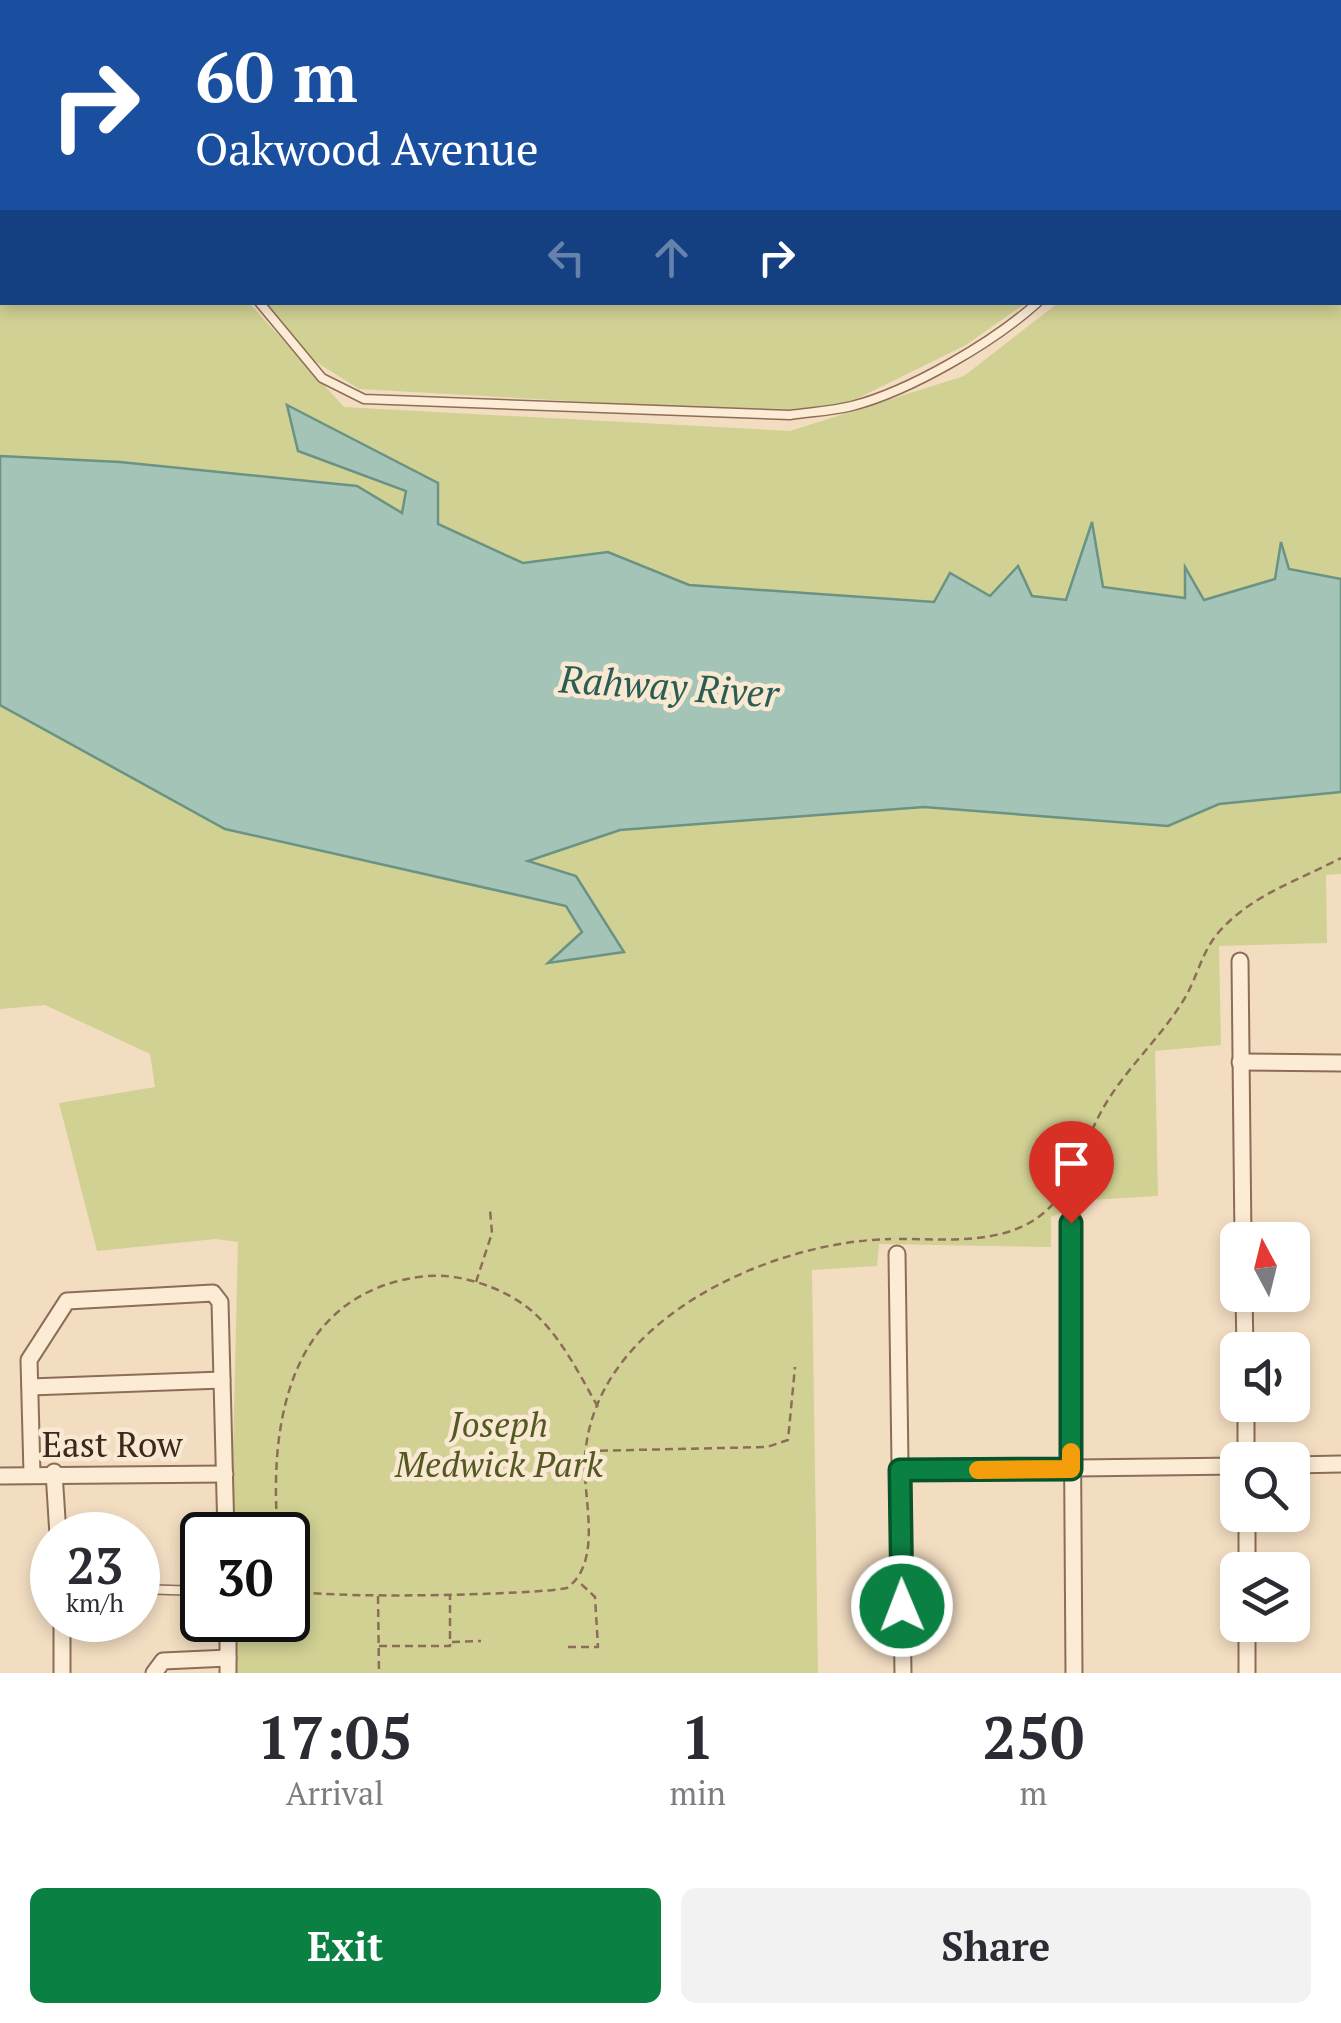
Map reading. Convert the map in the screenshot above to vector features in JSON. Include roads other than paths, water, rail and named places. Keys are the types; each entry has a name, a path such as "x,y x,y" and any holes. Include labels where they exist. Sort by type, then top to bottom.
{"street":[{"path":"1240,960 1243,1222"},
{"path":"1240,1062 1341,1064"},
{"path":"1071,1223 1074,1673"},
{"path":"897,1254 903,1673"},
{"path":"32,1474 29,1360 67,1301 213,1293 220,1302 226,1512"},
{"path":"30,1387 222,1380"},
{"path":"1310,1465 1341,1464"},
{"path":"900,1470 1220,1466"},
{"path":"54,1472 57,1512"},
{"name":"East Row","path":"0,1476 54,1472 225,1474"},
{"path":"62,1642 62,1673"},
{"path":"1247,1642 1248,1673"},
{"path":"154,1673 162,1662 228,1666"}],"lane":[{"path":"261,305 322,378 364,399 790,415 854,406 920,377 1015,322 1035,305"}],"water":[{"name":"Rahway River","path":"287,405 438,483 438,524 523,563 608,552 689,585 934,602 950,573 990,596 1018,566 1032,596 1066,600 1092,522 1103,587 1185,598 1185,567 1204,600 1275,579 1281,542 1289,569 1341,579 1341,792 1219,804 1168,826 924,807 620,830 528,861 576,876 624,952 548,963 582,932 566,906 225,829 0,705 0,456 120,462 357,486 402,513 406,491 298,451"}],"park label":[{"name":"Joseph Medwick Park","path":"499,1444"}]}
